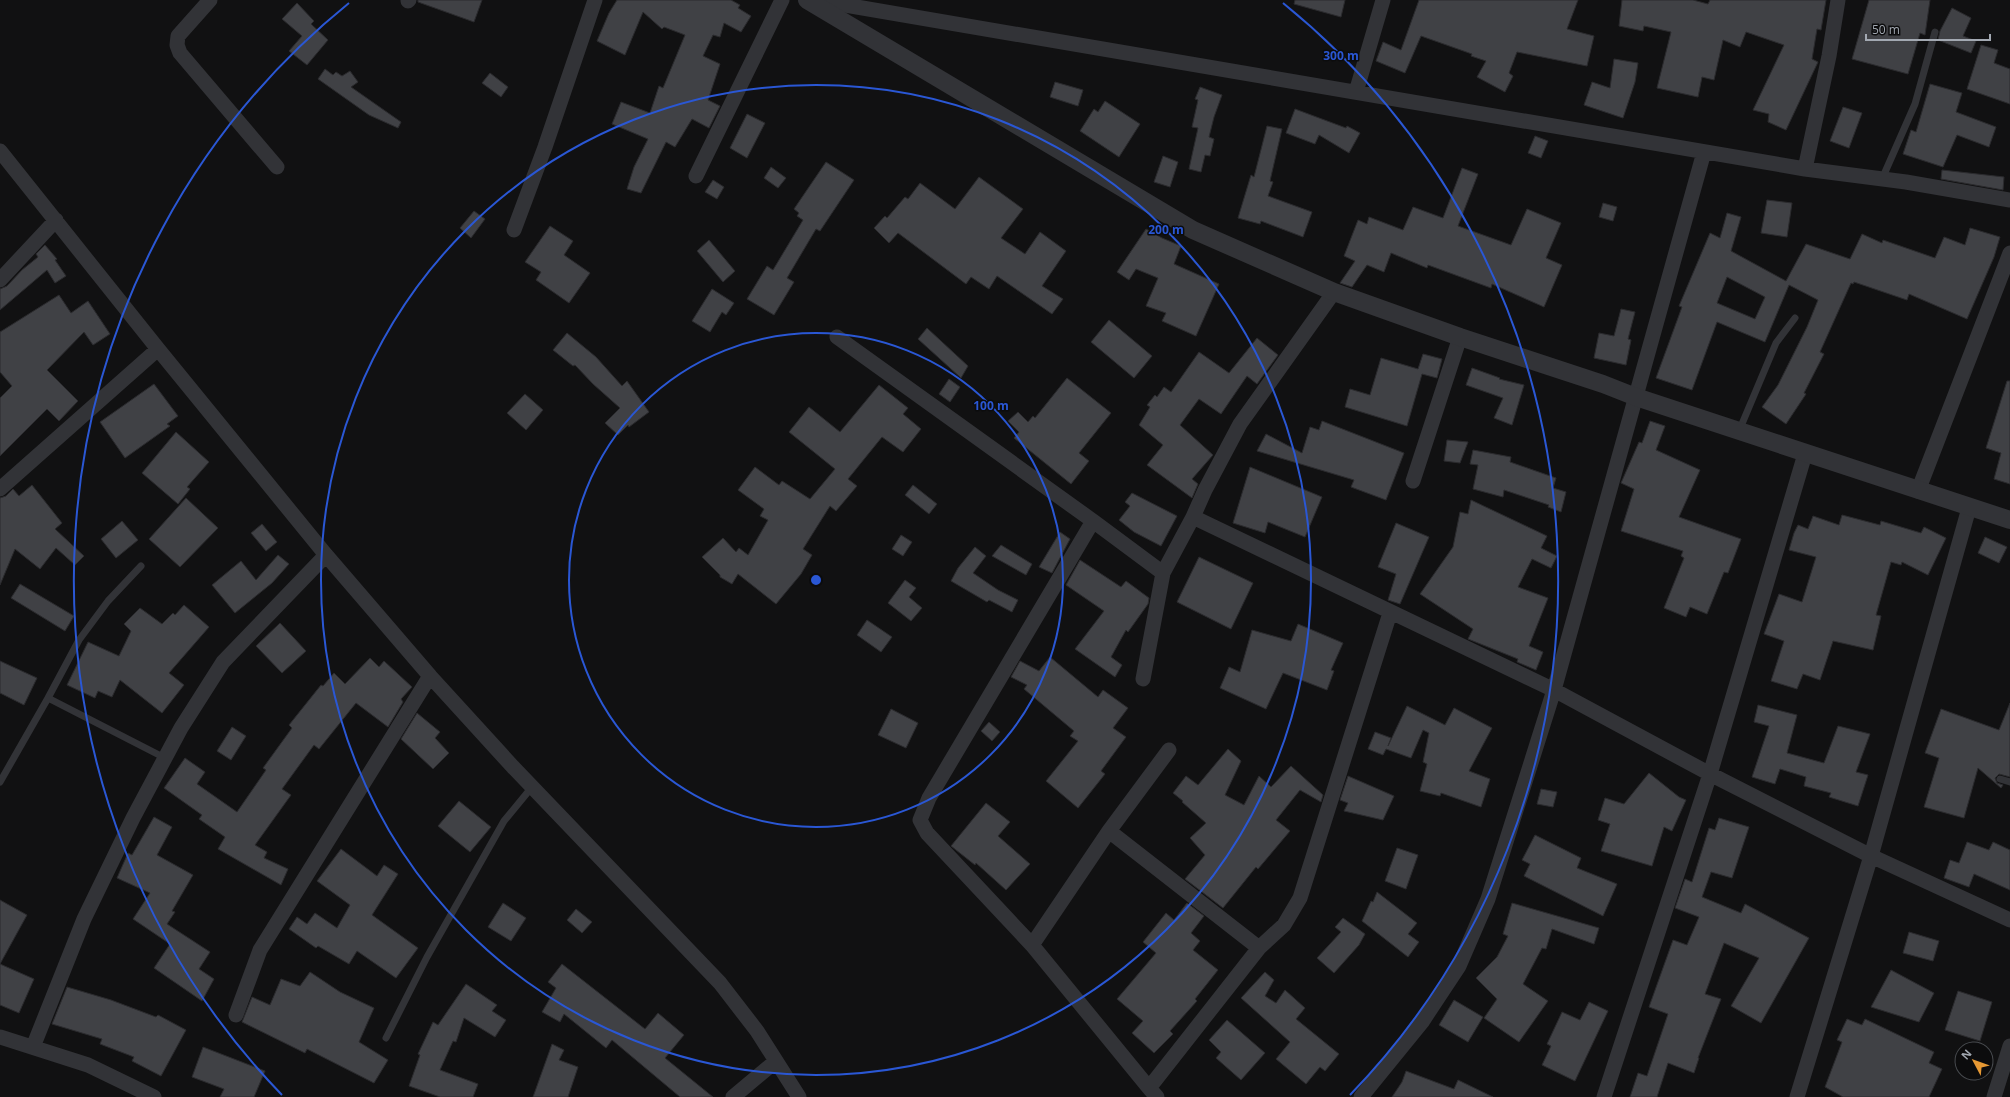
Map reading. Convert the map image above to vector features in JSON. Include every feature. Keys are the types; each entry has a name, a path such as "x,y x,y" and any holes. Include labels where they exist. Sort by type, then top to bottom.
{"street":[{"path":"210,0 178,36 177,45 180,53 277,167"},
{"path":"514,230 545,147 595,0"},
{"path":"696,176 782,0"},
{"path":"807,0 1193,230 1334,292 1460,337 1603,384 1636,397 1969,508 2010,520"},
{"path":"816,0 897,7 1356,92 1805,169 1882,179 2010,200"},
{"path":"1356,92 1383,0"},
{"path":"1805,169 1829,56 1838,0"},
{"path":"0,151 158,349 326,555 430,676 532,787 720,983 757,1031 799,1097"},
{"path":"1361,1097 1422,1022 1459,966 1488,899 1554,690 1704,152"},
{"path":"0,280 56,220"},
{"path":"1918,491 2010,253"},
{"path":"1143,678 1163,573 1240,424 1334,292"},
{"path":"1413,480 1460,337"},
{"path":"837,338 1163,573"},
{"path":"0,489 158,349"},
{"path":"1604,1097 1710,774 1805,454"},
{"path":"1797,1097 1871,856 1969,508"},
{"path":"1193,517 1390,613 1554,690 1710,774 1871,856 2010,920"},
{"path":"1092,521 929,798 920,820 927,833 1032,945 1153,1092 1259,948 1284,924 1300,898 1390,613"},
{"path":"33,1047 84,919 133,818 181,728 223,662 326,555"},
{"path":"236,1015 260,950 430,676"},
{"path":"1032,945 1109,831 1169,750"},
{"path":"1109,831 1259,948"},
{"path":"0,1037 88,1065 154,1097"},
{"path":"1994,1097 2010,1046"},
{"path":"733,1097 776,1061"}],"lane":[{"path":"1882,179 1915,104 1935,32"},
{"path":"1739,431 1776,343 1795,318"},
{"path":"0,782 79,640 108,601 141,566"},
{"path":"48,698 165,758"},
{"path":"2000,779 2010,782"},
{"path":"386,1038 427,957 504,821 532,787"}],"building":[{"path":"418,0 482,0 474,22 418,2"},
{"path":"617,0 731,0 740,5 738,8 751,16 741,32 724,23 720,37 713,35 703,56 720,64 708,100 720,106 709,128 692,119 675,147 666,142 641,193 627,189 634,167 648,139 612,124 621,102 650,113 659,86 663,88 685,35 664,27 662,29 643,12 625,55 597,41 609,13"},
{"path":"1295,0 1345,0 1341,17 1294,4"},
{"path":"1419,0 1578,0 1567,29 1594,36 1587,66 1517,52 1509,73 1513,76 1505,92 1477,77 1486,61 1471,56 1472,54 1421,36 1405,73 1376,61 1383,42 1401,50"},
{"path":"1622,0 1693,0 1708,4 1710,0 1826,0 1821,30 1817,29 1812,59 1818,62 1786,130 1768,122 1769,114 1753,110 1784,45 1746,32 1740,47 1723,40 1714,80 1702,77 1698,97 1657,88 1671,32 1644,26 1643,31 1619,26"},
{"path":"1869,0 1930,0 1925,35 1920,33 1908,74 1852,59"},
{"path":"297,3 314,21 311,24 328,40 307,65 289,51 302,36 282,19"},
{"path":"1952,8 1971,18 1963,36 1976,41 1971,53 1938,40 1940,31"},
{"path":"1981,45 1998,50 1994,63 2010,69 2010,104 1967,89"},
{"path":"1614,59 1638,63 1635,82 1623,118 1584,105 1592,82 1610,88"},
{"path":"325,69 333,75 336,72 342,76 350,71 358,82 351,87 401,122 398,128 369,115 318,79"},
{"path":"490,73 508,87 501,97 482,83"},
{"path":"1055,82 1083,90 1078,106 1050,97"},
{"path":"1930,84 1962,93 1956,112 1996,127 1989,147 1957,135 1943,167 1903,154 1911,130 1916,132"},
{"path":"1200,87 1222,95 1209,137 1214,139 1210,156 1205,155 1201,172 1189,169 1198,128 1192,127 1198,100 1195,99"},
{"path":"1105,101 1140,124 1119,157 1080,131 1094,109 1098,112"},
{"path":"1843,107 1862,113 1849,148 1830,141"},
{"path":"1295,109 1346,128 1347,126 1360,133 1349,153 1319,135 1315,144 1286,133"},
{"path":"747,114 765,123 747,158 730,148"},
{"path":"1267,126 1282,129 1270,181 1273,182 1268,196 1312,212 1303,237 1261,221 1260,224 1238,218 1251,175 1254,177"},
{"path":"1535,136 1548,141 1541,158 1528,153"},
{"path":"1163,156 1178,162 1170,187 1154,182"},
{"path":"826,162 854,180 820,231 816,229 787,278 794,282 774,315 747,299 767,266 773,270 803,220 797,216 799,213 794,209"},
{"path":"771,167 786,178 778,188 764,178"},
{"path":"1462,168 1478,174 1458,226 1511,245 1527,209 1561,223 1546,258 1562,265 1544,307 1492,284 1491,288 1428,265 1427,268 1391,253 1384,272 1367,265 1352,287 1340,283 1355,261 1344,256 1358,220 1367,224 1369,217 1403,230 1413,207 1443,218"},
{"path":"1942,170 2004,177 2003,190 1941,179"},
{"path":"979,177 1023,209 1001,238 1025,254 1040,232 1066,251 1042,286 1063,299 1052,314 997,276 989,289 971,277 966,284 898,233 889,243 874,228 885,216 887,218 905,197 908,199 920,183 955,209"},
{"path":"713,180 724,187 717,199 705,192"},
{"path":"1767,200 1792,203 1787,237 1761,233"},
{"path":"1603,203 1617,207 1613,221 1599,217"},
{"path":"474,211 485,219 471,238 460,228"},
{"path":"1727,213 1741,217 1731,251 1786,281 1806,244 1850,259 1862,234 1882,243 1883,240 1935,258 1944,237 1965,245 1970,228 2000,237 1994,257 1967,319 1909,294 1907,300 1854,282 1853,284 1851,283 1820,352 1824,354 1804,393 1806,394 1786,424 1762,407 1778,385 1807,327 1818,300 1789,285 1765,342 1717,322 1692,390 1656,378 1682,307 1679,306 1710,233 1720,238","holes":["1727,277 1765,297 1755,319 1717,303"]},
{"path":"550,226 573,241 564,255 590,273 569,303 536,280 541,272 525,262"},
{"path":"1146,229 1181,246 1174,264 1219,284 1196,336 1162,321 1166,313 1146,306 1158,278 1136,269 1129,280 1117,272"},
{"path":"709,240 735,271 723,282 697,251"},
{"path":"45,245 57,259 55,260 66,276 55,283 47,270 0,310 0,289 7,286 22,270 38,257 36,254"},
{"path":"712,289 734,303 726,315 722,312 710,332 692,321"},
{"path":"59,295 71,313 88,301 110,334 93,345 84,332 47,370 78,401 59,421 47,409 0,456 0,398 12,386 0,372 0,332"},
{"path":"1621,309 1635,312 1628,339 1631,340 1626,365 1594,358 1599,333 1614,336"},
{"path":"1109,320 1152,356 1134,378 1091,342"},
{"path":"927,328 968,366 961,378 918,339"},
{"path":"567,333 596,357 622,386 627,381 649,412 629,427 628,425 618,435 605,423 620,408 593,384 575,365 573,366 553,350"},
{"path":"1257,338 1278,355 1257,384 1247,376 1221,414 1199,399 1180,425 1213,455 1192,479 1198,484 1192,498 1147,465 1163,445 1139,425 1150,407 1147,405 1155,395 1157,397 1164,387 1171,392 1199,352 1229,373"},
{"path":"1423,354 1442,359 1437,378 1422,374 1407,426 1345,407 1350,389 1370,395 1381,358 1418,369"},
{"path":"1472,368 1500,378 1499,379 1524,385 1512,425 1494,418 1503,398 1466,385"},
{"path":"1067,378 1111,413 1079,453 1089,461 1071,484 1014,438 1019,432 1008,421 1018,412 1028,422 1033,416 1035,418"},
{"path":"949,379 960,387 950,402 939,394"},
{"path":"2007,381 2010,381 2010,484 1994,479 2001,453 1986,448"},
{"path":"154,384 178,416 167,424 170,426 125,458 100,422"},
{"path":"879,385 908,408 903,414 921,429 903,452 882,437 848,479 857,486 836,511 830,506 803,549 812,555 801,574 776,604 738,574 732,584 720,577 720,575 702,557 723,538 736,552 739,548 748,555 768,520 760,516 764,509 738,490 755,467 779,485 782,481 810,499 835,469 789,432 809,407 840,432"},
{"path":"525,394 543,410 526,430 507,413"},
{"path":"1322,421 1404,453 1386,500 1351,487 1354,480 1257,451 1266,434 1302,453 1310,427 1319,430"},
{"path":"1650,421 1665,426 1656,450 1700,470 1679,517 1741,539 1728,573 1724,572 1707,614 1690,607 1686,617 1664,608 1684,558 1681,556 1683,551 1621,531 1634,489 1621,483 1639,442 1642,443"},
{"path":"176,432 209,462 187,487 190,489 178,504 142,473"},
{"path":"1447,440 1468,442 1460,463 1444,461"},
{"path":"1473,450 1511,457 1510,462 1556,478 1553,488 1566,492 1561,512 1548,507 1549,505 1504,490 1503,497 1473,489 1478,465 1470,464"},
{"path":"1250,467 1322,497 1305,537 1268,522 1265,533 1233,523"},
{"path":"32,485 62,523 55,529 84,556 75,565 56,548 40,569 15,549 0,585 0,498 6,496 13,489 19,496"},
{"path":"913,485 937,504 929,514 905,495"},
{"path":"1132,493 1177,516 1161,546 1134,532 1119,520 1130,506 1125,502"},
{"path":"186,498 218,528 180,567 149,539"},
{"path":"1471,500 1547,536 1541,548 1557,556 1551,568 1532,559 1518,587 1548,598 1529,646 1543,652 1536,670 1517,662 1518,659 1468,639 1473,629 1420,594 1453,547 1460,512 1468,514"},
{"path":"1842,515 1880,525 1881,521 1921,533 1924,527 1946,538 1928,575 1902,562 1901,565 1891,562 1876,615 1881,616 1873,650 1833,641 1820,680 1803,674 1797,689 1771,681 1784,641 1764,634 1779,594 1802,602 1816,557 1789,550 1794,533 1798,525 1808,529 1813,516 1839,525"},
{"path":"122,521 138,540 116,558 101,539"},
{"path":"1396,523 1429,537 1400,604 1388,600 1396,574 1378,567"},
{"path":"262,524 277,542 266,551 251,533"},
{"path":"1060,532 1070,539 1052,573 1039,567"},
{"path":"901,535 912,542 903,556 892,549"},
{"path":"1985,537 2007,547 1999,563 1978,553"},
{"path":"1001,545 1032,564 1026,575 992,556"},
{"path":"975,547 986,556 973,573 998,590 1018,600 1012,612 989,600 987,602 951,581 958,568"},
{"path":"278,555 289,564 272,583 235,613 212,585 241,561 256,580"},
{"path":"1199,557 1253,583 1231,629 1177,602"},
{"path":"1080,560 1121,587 1126,581 1149,598 1148,604 1128,632 1126,630 1111,657 1122,665 1115,677 1075,649 1104,611 1066,585"},
{"path":"905,580 916,588 909,597 922,608 911,621 888,603"},
{"path":"20,584 74,616 65,631 11,598"},
{"path":"184,605 209,627 169,673 184,685 162,713 120,680 112,697 98,691 95,698 67,685 88,642 119,656 131,631 124,624 140,608 162,624 173,613 175,615"},
{"path":"867,620 892,637 881,652 857,635"},
{"path":"280,623 306,651 282,673 256,646"},
{"path":"1298,624 1343,643 1331,670 1334,671 1327,690 1283,673 1266,709 1220,688 1229,667 1240,672 1252,630 1291,641"},
{"path":"1050,657 1098,697 1103,690 1128,708 1113,728 1126,737 1101,771 1105,774 1078,808 1046,781 1078,741 1070,736 1074,731 1024,689 1027,685 1011,677 1020,661 1039,671"},
{"path":"370,658 379,667 384,661 412,687 401,699 403,702 388,727 356,703 319,749 314,745 282,789 291,795 255,845 267,852 264,858 288,869 281,885 218,849 225,837 199,819 202,815 164,788 185,758 205,772 197,784 237,812 266,770 263,768 292,728 289,725 321,685 323,686 334,673 345,684"},
{"path":"0,661 37,678 24,705 0,693"},
{"path":"2010,703 2010,777 1999,774 1995,778 1997,783 2003,785 2001,788 1978,768 1964,818 1924,807 1939,758 1925,753 1941,709 1999,730"},
{"path":"1758,705 1797,715 1787,753 1824,763 1838,726 1870,734 1856,772 1868,775 1858,806 1829,797 1831,793 1804,786 1806,777 1780,769 1775,784 1752,777 1769,726 1754,722"},
{"path":"1407,706 1445,725 1454,708 1492,728 1469,771 1490,779 1481,807 1441,793 1440,796 1420,791 1427,764 1423,762 1429,733 1423,730 1411,758 1386,749 1383,755 1368,749 1375,732 1391,738 1388,746"},
{"path":"891,709 918,723 906,748 878,735"},
{"path":"417,713 440,732 435,738 449,753 433,769 401,739"},
{"path":"989,722 1000,732 992,741 981,731"},
{"path":"232,727 246,736 231,760 217,751"},
{"path":"1228,749 1241,761 1225,795 1244,805 1259,776 1271,787 1291,766 1323,795 1321,802 1300,790 1276,820 1290,831 1258,869 1256,867 1223,908 1185,879 1205,855 1190,838 1206,823 1173,793 1186,776 1198,785"},
{"path":"1649,773 1679,797 1686,800 1672,831 1664,827 1652,866 1601,851 1610,824 1598,820 1605,798 1624,804"},
{"path":"1348,776 1394,796 1383,820 1344,811 1348,803 1340,800"},
{"path":"1541,789 1557,792 1553,807 1537,804"},
{"path":"459,801 491,827 470,852 438,826"},
{"path":"986,803 1010,822 998,836 1030,864 1006,890 976,863 975,865 951,846"},
{"path":"154,817 172,827 157,855 193,875 172,911 175,912 167,924 210,952 199,969 214,979 202,1001 154,968 170,944 133,919 150,893 117,878 128,853 132,855"},
{"path":"1719,818 1749,827 1732,878 1711,872 1702,897 1741,913 1745,904 1809,938 1761,1023 1731,1006 1759,958 1724,943 1705,994 1721,999 1698,1058 1694,1073 1668,1063 1657,1097 1630,1097 1638,1073 1647,1076 1668,1014 1649,1007 1673,940 1687,945 1699,917 1675,908 1685,879 1692,882 1709,828 1715,830"},
{"path":"1535,835 1581,858 1577,868 1617,884 1603,916 1524,876 1530,864 1522,860"},
{"path":"1967,842 1989,850 1993,842 2010,850 2010,890 1974,874 1969,887 1944,878 1950,860 1959,863"},
{"path":"1397,848 1418,855 1406,889 1385,881"},
{"path":"341,849 377,876 384,865 398,874 372,915 418,948 396,978 357,951 349,964 318,946 316,948 289,929 297,917 307,924 315,913 337,928 350,905 317,881"},
{"path":"1377,892 1417,923 1408,934 1419,942 1408,957 1362,921"},
{"path":"0,900 27,915 0,964"},
{"path":"503,903 526,918 511,941 488,927"},
{"path":"1187,903 1204,916 1191,933 1200,941 1193,950 1218,970 1195,999 1197,1001 1170,1031 1173,1034 1154,1053 1132,1033 1143,1021 1117,999 1156,953 1143,942 1166,913 1174,920"},
{"path":"1512,903 1599,928 1594,944 1552,929 1546,949 1542,948 1523,984 1548,1001 1519,1042 1484,1018 1497,999 1476,978 1497,957 1508,936 1503,934"},
{"path":"576,909 592,922 582,933 567,920"},
{"path":"1343,918 1365,934 1359,945 1334,973 1317,958 1341,932 1335,927"},
{"path":"1909,932 1939,941 1933,961 1903,953"},
{"path":"0,964 34,979 19,1013 0,1005"},
{"path":"562,964 645,1029 658,1013 684,1035 665,1058 713,1097 680,1097 612,1040 606,1048 564,1014 560,1022 542,1012 556,988 548,982"},
{"path":"1891,970 1934,993 1919,1022 1871,1007"},
{"path":"310,972 340,992 374,1008 359,1042 388,1060 374,1083 307,1049 305,1053 242,1022 252,997 270,1005 281,979 300,986"},
{"path":"1265,972 1274,980 1265,996 1276,1003 1285,990 1305,1008 1296,1019 1339,1054 1325,1071 1320,1067 1306,1084 1276,1059 1290,1042 1241,998"},
{"path":"466,984 497,1005 492,1011 506,1020 495,1037 464,1018 456,1042 453,1041 440,1070 478,1084 473,1097 440,1097 409,1086 420,1055 418,1054 433,1022 438,1025"},
{"path":"67,987 111,1000 156,1017 158,1015 186,1030 161,1076 132,1061 134,1057 100,1044 102,1039 52,1024"},
{"path":"1958,991 1992,1002 1980,1041 1945,1030"},
{"path":"1454,1000 1483,1017 1468,1042 1439,1025"},
{"path":"1589,1002 1608,1011 1575,1081 1542,1065 1551,1046 1547,1044 1562,1012 1580,1020"},
{"path":"1847,1019 1862,1025 1865,1019 1934,1052 1929,1063 1942,1069 1929,1097 1843,1097 1825,1087 1842,1042 1837,1040"},
{"path":"1227,1020 1265,1053 1241,1080 1216,1058 1221,1052 1209,1040"},
{"path":"552,1044 564,1050 559,1060 578,1067 568,1097 533,1097"},
{"path":"203,1047 265,1071 254,1097 220,1097 224,1089 192,1077"},
{"path":"1406,1071 1454,1089 1458,1080 1493,1097 1392,1097 1402,1082"}]}
